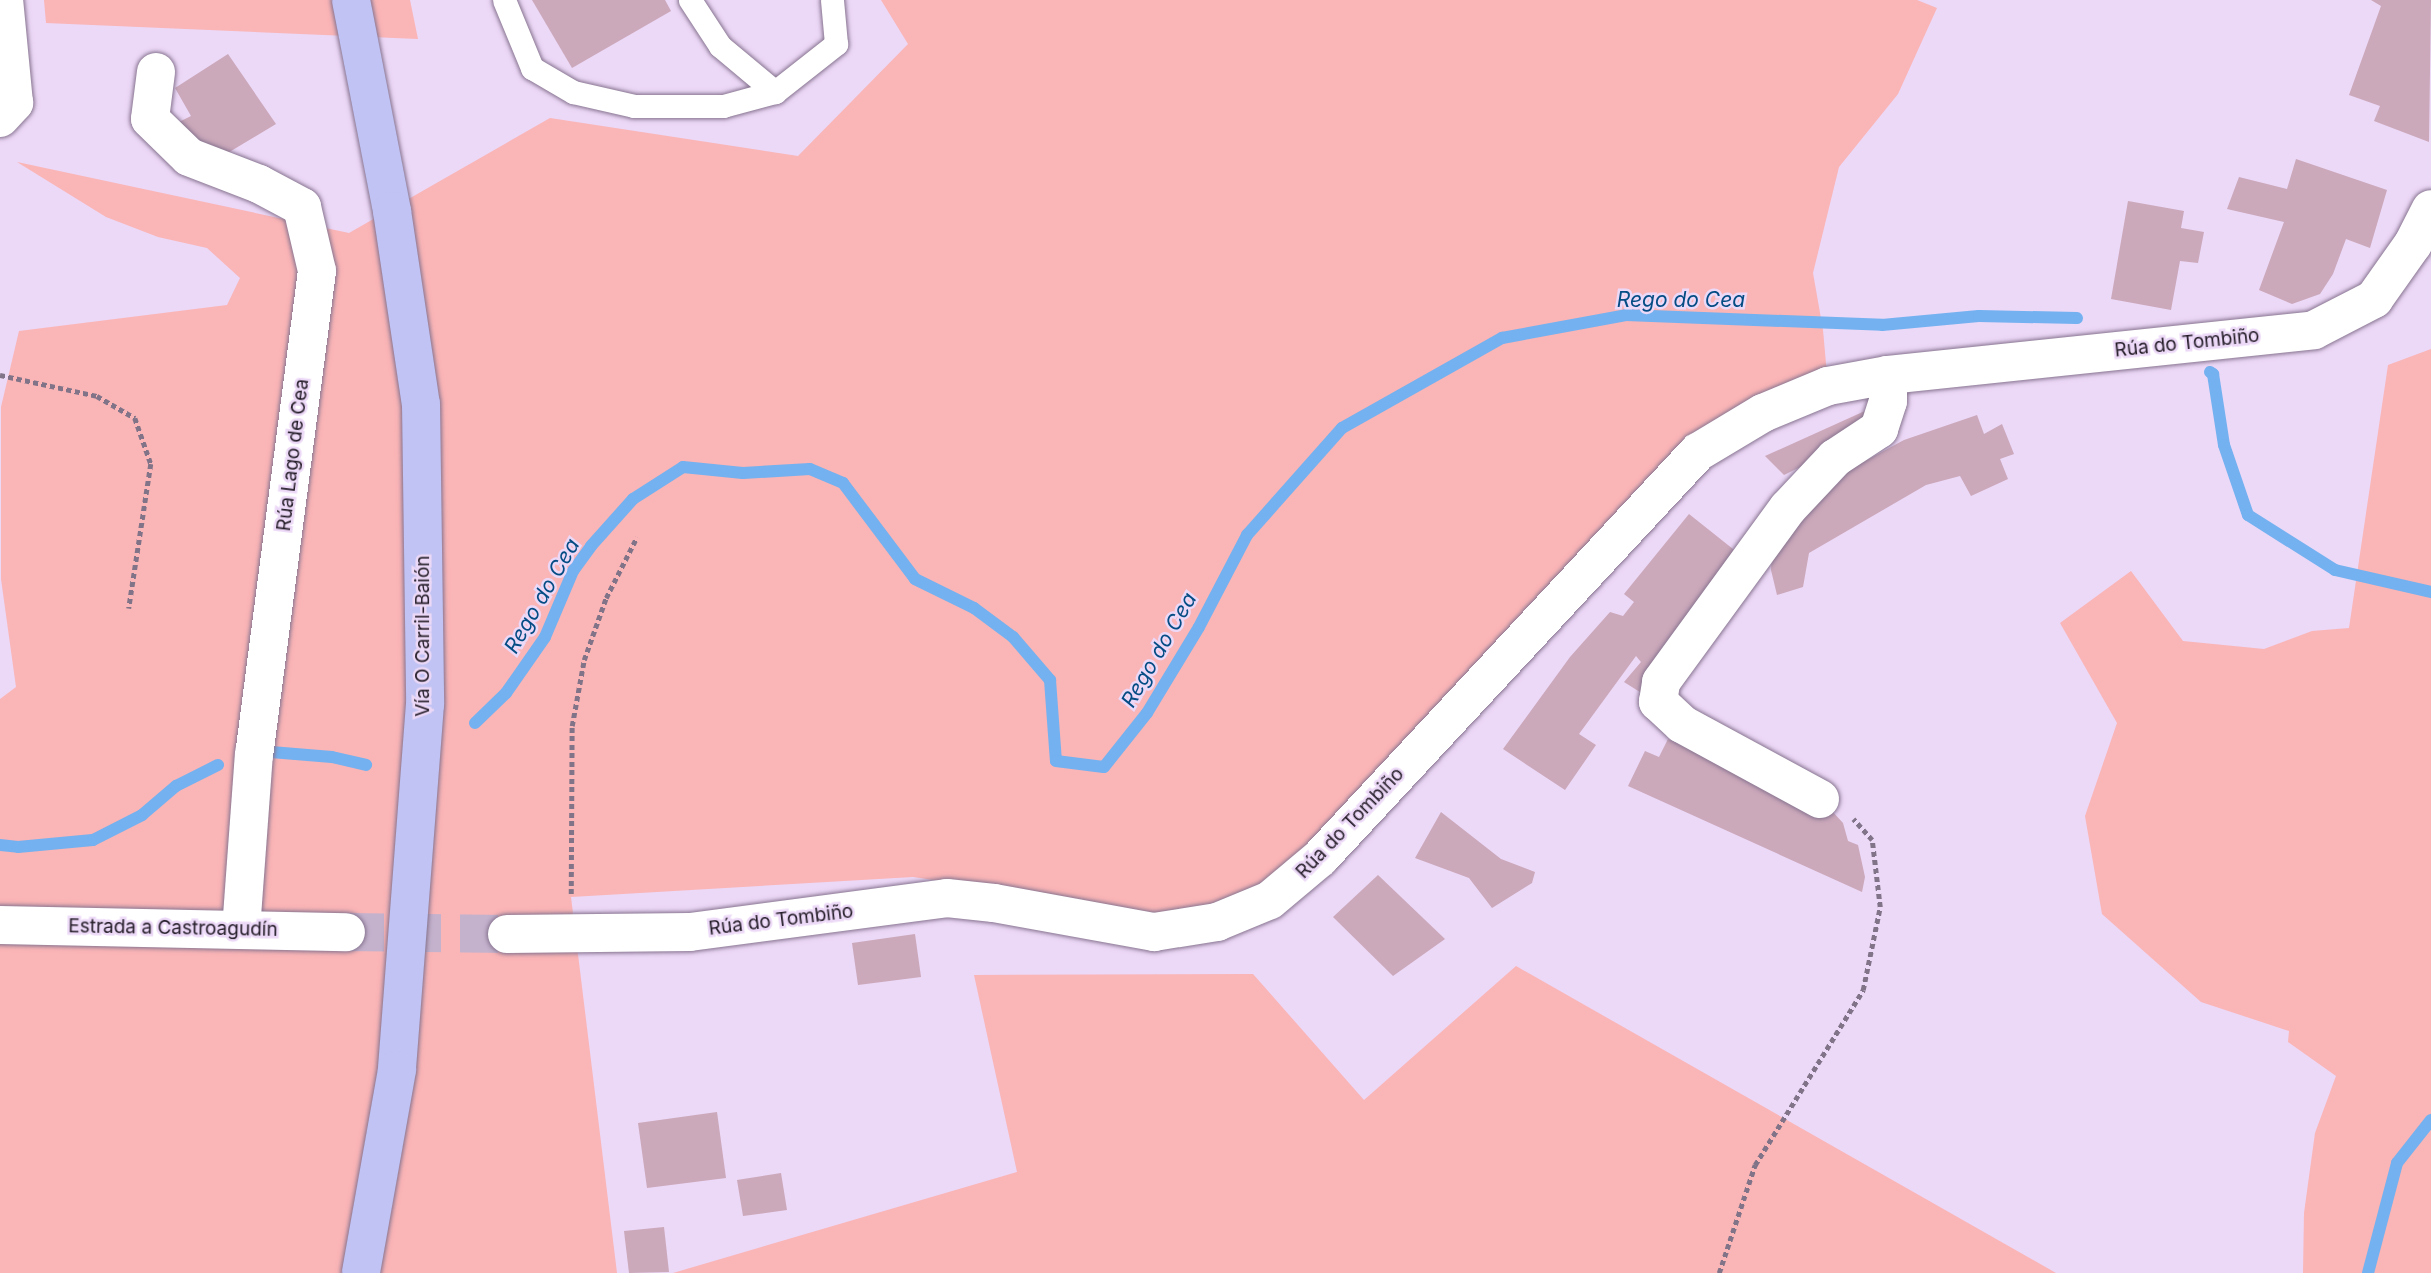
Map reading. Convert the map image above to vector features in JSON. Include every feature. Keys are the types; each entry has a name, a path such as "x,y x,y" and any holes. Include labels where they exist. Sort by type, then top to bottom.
{"highway":[{"name":"Vía O Carril-Baión","path":"351,0 392,211 421,404 425,705 397,1070 361,1273"}],"street":[{"path":"0,118 14,103 4,0"},
{"name":"Rúa Lago de Cea","path":"156,72 150,119 190,157 259,184 302,207 317,271 254,753 242,929"},
{"name":"Rúa do Tombiño","path":"508,934 690,932 947,898 994,903 1154,932 1217,922 1270,900 1320,858 1698,452 1762,413 1828,386 1888,375 2314,330 2374,299 2413,244 2431,209"},
{"path":"1820,799 1682,724 1658,702 1661,682 1788,508 1835,458 1879,429 1888,401 1888,375"},
{"name":"Estrada a Castroagudín","path":"0,925 346,932"}],"lane":[{"path":"504,0 532,68 573,92 635,106 723,106 775,92 836,44 832,0"},
{"path":"690,0 720,46 775,92"}],"path":[{"path":"0,375 97,396 135,418 150,464 129,608"},
{"path":"602,933 571,897 572,726 589,648 606,598 638,537"},
{"path":"1719,1273 1755,1165 1863,990 1880,907 1872,840 1852,818 1820,799"}],"shaded area":[{"path":"44,0 410,0 418,39 46,23"},
{"path":"881,0 1917,0 1937,8 1898,94 1839,167 1813,273 1823,330 1828,386 1698,452 1320,858 1217,922 913,877 571,897 617,1273 0,1273 0,699 16,687 1,579 1,407 19,331 227,305 240,278 207,248 158,237 106,217 17,162 349,233 550,118 798,156 908,44"},
{"path":"2431,349 2431,1273 2303,1273 2304,1213 2315,1133 2336,1076 2288,1042 2289,1031 2201,1002 2102,914 2085,816 2117,723 2060,623 2131,571 2183,641 2264,649 2312,631 2349,628 2388,365"},
{"path":"1516,966 2056,1273 673,1273 1017,1172 974,975 1253,974 1364,1100"}],"building":[{"path":"532,0 665,0 671,11 572,68"},
{"path":"2371,0 2431,0 2429,142 2374,121 2380,106 2349,95 2381,6"},
{"path":"228,54 276,124 221,157 175,124 191,116 175,88"},
{"path":"2296,159 2387,190 2370,248 2346,239 2333,274 2320,294 2292,304 2259,290 2284,222 2227,209 2239,177 2287,189"},
{"path":"2128,201 2184,211 2181,228 2204,232 2198,263 2180,261 2171,310 2111,299"},
{"path":"1867,410 1868,427 1831,452 1784,475 1765,456"},
{"path":"1977,415 1984,434 2002,424 2014,454 2000,459 2008,479 1971,496 1960,476 1926,485 1809,553 1803,587 1777,595 1771,570 1772,552 1841,474 1904,440"},
{"path":"1689,514 1743,557 1643,694 1624,682 1641,662 1636,656 1579,734 1596,745 1565,790 1503,749 1570,657 1610,612 1623,616 1634,602 1624,594"},
{"path":"1668,739 1832,811 1843,823 1848,841 1858,845 1865,877 1862,892 1628,786 1645,751 1659,757"},
{"path":"1441,812 1501,859 1535,872 1532,883 1492,908 1469,878 1415,858"},
{"path":"1378,875 1445,939 1393,976 1333,917"},
{"path":"915,934 921,977 858,985 852,943"},
{"path":"717,1112 726,1178 647,1188 638,1123"},
{"path":"781,1173 787,1210 743,1216 737,1180"},
{"path":"664,1227 669,1272 629,1273 624,1231"}],"waterway":[{"name":"Rego do Cea","path":"475,723 506,693 545,637 573,571 591,546 633,499 683,467 743,473 810,469 843,483 915,579 974,608 1013,637 1050,680 1056,761 1104,767 1147,713 1199,627 1247,535 1342,428 1502,338 1626,315 1882,325 1979,316 2077,318"},
{"name":"Rego do Cea","path":"2210,372 2213,374 2224,445 2248,515 2335,570 2431,592"},
{"name":"Rego do Cea","path":"271,752 332,757 366,765"},
{"name":"Rego do Cea","path":"0,845 18,847 93,840 142,815 176,786 218,765"},
{"name":"Rego do Cea","path":"2368,1273 2397,1163 2431,1120"}],"tunnel":[{"path":"346,932 507,934"}]}
